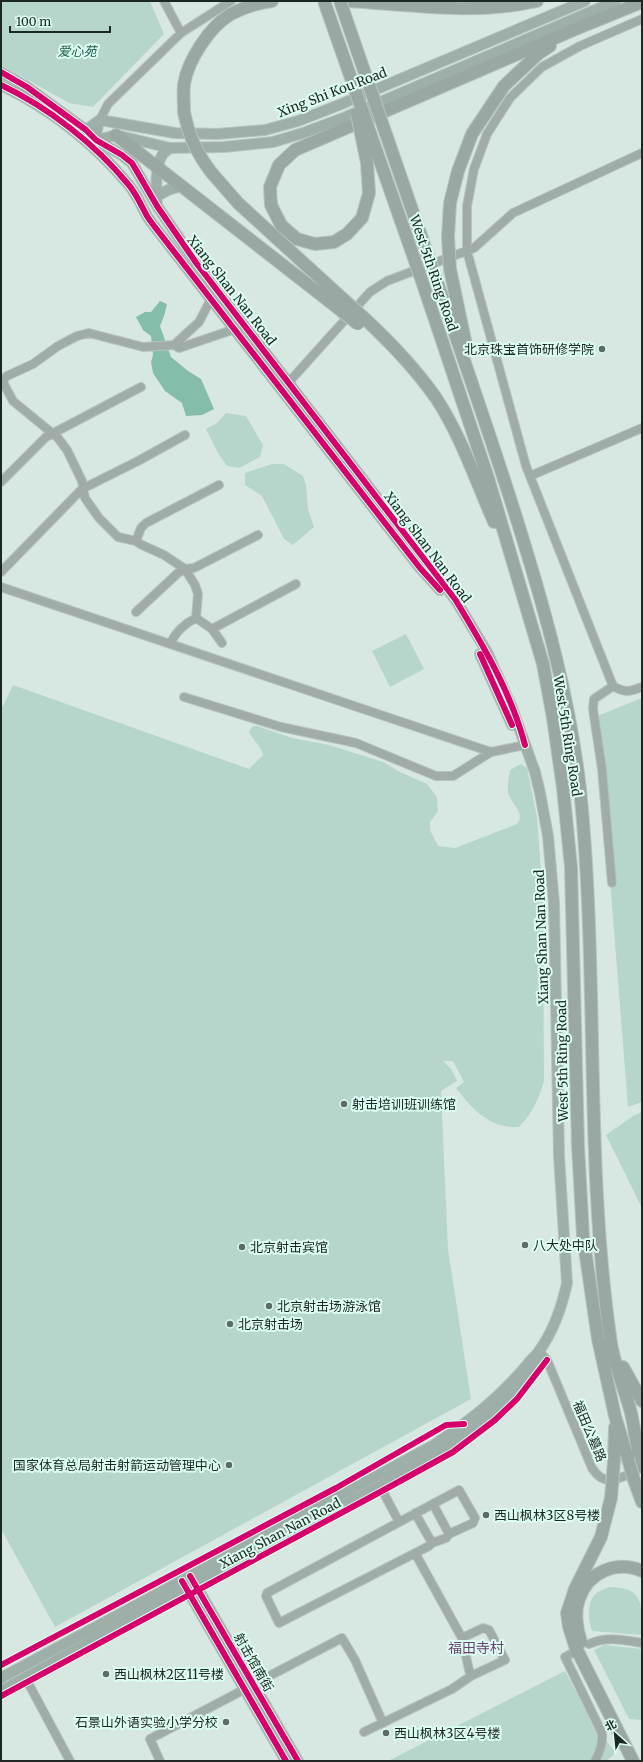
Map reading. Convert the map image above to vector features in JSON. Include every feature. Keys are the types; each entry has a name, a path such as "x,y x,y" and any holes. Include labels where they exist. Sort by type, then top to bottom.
{"highway":[{"path":"272,1 263,2 230,14 209,34 193,58 184,83 184,112 189,135 195,148 211,172 238,203 338,302"},
{"name":"West 5th Ring Road","path":"324,1 423,284 488,478 543,664 563,788 572,866 577,1120 583,1236 598,1339 615,1416 642,1502"},
{"name":"West 5th Ring Road","path":"340,1 476,395 531,565 558,661 580,785 587,865 593,1138 598,1234 612,1346 631,1413 642,1466"},
{"path":"349,1 468,9 522,4 537,1"},
{"path":"346,62 367,163 369,193 362,218 347,234 334,242 315,244 297,239 281,225 271,205 270,187 279,165 295,150 578,28 642,2"},
{"path":"476,395 450,269 448,237 450,203 458,171 472,134 504,86 538,54 578,28"},
{"path":"116,135 158,169 338,302 414,369 436,399 454,429 515,570"},
{"path":"612,1346 642,1401"},
{"path":"615,1416 611,1498 601,1537 575,1589 567,1612 569,1628 575,1646 631,1753 641,1761"},
{"path":"631,1753 578,1634 576,1614 578,1600 584,1588 592,1578 602,1571 614,1567 626,1566 642,1571"}],"main road":[{"name":"Xing Shi Kou Road","path":"100,120 175,133 217,134 265,130 298,121 339,105 585,1"},
{"name":"Xing Shi Kou Road","path":"116,135 170,148 224,147 273,142 303,133 392,98 616,1"},
{"name":"Xiang Shan Nan Road","path":"1,72 27,87 89,138 132,182 156,214 177,236"},
{"name":"Xiang Shan Nan Road","path":"1,85 23,96 89,138 122,155 132,164 157,206 197,264 455,599 480,640 501,680 525,745 540,793 552,873 558,1131 567,1283 563,1301 539,1351 535,1368 511,1398 474,1429 380,1486 1,1678"},
{"path":"89,138 100,120"},
{"path":"89,138 116,135"},
{"name":"Xiang Shan Nan Road","path":"89,138 129,185 148,217 420,568 443,593 461,618 487,668 514,731 525,745"},
{"path":"157,206 156,180 158,169 162,155 170,148"},
{"path":"156,196 181,186"},
{"name":"Xiang Shan Nan Road","path":"1,1691 188,1582 434,1445 493,1402 539,1351"},
{"name":"射击馆南街","path":"188,1582 254,1684 298,1761"},
{"name":"射击馆南街","path":"188,1582 245,1689 286,1761"}],"street":[{"path":"164,1 181,33"},
{"path":"100,120 108,104 181,33 231,1"},
{"path":"642,19 580,46 542,66 510,98 487,134 474,169 467,206 467,251 530,476 613,686 620,690 629,692 642,687"},
{"path":"289,382 370,292 387,280 474,248 513,213 642,153"},
{"path":"172,346 199,322 211,299"},
{"path":"196,618 196,589 185,569 164,555 136,541 118,537 99,518 85,498 82,489 82,480 67,450 58,438 13,401 4,384 4,379 7,376 33,364 58,346 77,336 89,333 143,347 172,346 179,348 235,329"},
{"path":"1,482 46,437 141,387"},
{"path":"530,476 642,428"},
{"path":"1,572 82,489 138,461 185,435"},
{"path":"136,541 141,528 146,523 219,485"},
{"path":"136,612 178,573 185,569 194,568 258,535"},
{"path":"212,629 296,584"},
{"path":"1,587 491,752"},
{"path":"196,618 212,629 222,643"},
{"path":"170,644 173,636 183,625 196,618"},
{"path":"612,883 602,769 593,709 594,698 613,686"},
{"path":"184,697 281,727 356,743 436,776 453,776 491,752 525,745"},
{"name":"福田公墓路","path":"539,1351 547,1360 592,1468 596,1474 604,1480 611,1481 642,1466"},
{"path":"380,1486 399,1522"},
{"path":"459,1490 475,1518 473,1523 449,1534 446,1538 432,1543 279,1623 266,1596 267,1593 415,1513 459,1490"},
{"path":"433,1504 449,1534"},
{"path":"415,1513 432,1543"},
{"path":"415,1553 462,1638 471,1676"},
{"path":"364,1732 452,1689 471,1676 505,1660 489,1630 483,1628 462,1638"},
{"path":"254,1684 342,1638 355,1660 383,1723"},
{"path":"589,1644 599,1640 610,1639 642,1643"},
{"path":"573,1653 565,1657 602,1733 603,1741 600,1753 595,1761"},
{"path":"25,1678 70,1761"},
{"path":"160,1761 150,1739 245,1689"}],"green space":[{"name":"爱心苑","path":"1,1 150,1 164,34 93,107 69,103 1,65"},
{"path":"226,413 246,416 263,445 260,457 239,468 227,466 218,453 206,429 217,423"},
{"path":"272,464 284,464 303,476 306,485 308,509 314,527 293,545 284,539 262,496 245,485 245,473"},
{"path":"406,634 424,669 390,687 372,651"},
{"name":"北京射击场","path":"13,685 249,769 263,755 249,731 253,726 292,738 329,745 383,762 400,772 427,784 437,797 438,811 430,822 430,830 438,846 455,848 517,824 520,816 508,793 508,784 510,770 521,764 527,768 537,817 543,899 544,1081 540,1094 524,1122 519,1127 499,1125 475,1110 456,1088 464,1082 453,1061 443,1061 452,1070 457,1081 441,1091 448,1249 471,1399 55,1627 1,1529 1,707 3,706"},
{"path":"642,698 642,1102 628,1107 597,716"},
{"path":"642,1112 642,1208 606,1135 633,1116"},
{"path":"609,1587 620,1588 634,1593 641,1605 642,1635 592,1631 589,1616 591,1600 598,1592"},
{"path":"604,1645 642,1649 642,1720 629,1719 594,1650"},
{"path":"565,1671 596,1728 616,1753 606,1761 388,1761"}],"shaded area":[{"path":"160,301 167,304 160,326 171,357 188,371 201,379 214,409 202,415 186,416 182,403 165,391 153,373 151,362 153,355 151,336 143,330 136,317 145,312 151,312"}],"cycle path":[{"path":"1,72 27,87 86,130 96,140 122,155 132,163 157,206 197,264 455,599 495,669 512,706 525,745"},
{"path":"1,85 36,104 70,128 101,154 115,169 136,195 153,225 420,568 440,590"},
{"path":"480,654 512,725"},
{"path":"1,1696 453,1452 495,1420 517,1399 547,1360"},
{"path":"1,1665 336,1488 446,1425 464,1424"},
{"path":"190,1576 298,1761"},
{"path":"182,1581 286,1761"}],"place":[{"name":"北京珠宝首饰研修学院","path":"602,349"},
{"name":"射击培训班训练馆","path":"344,1104"},
{"name":"八大处中队","path":"525,1245"},
{"name":"北京射击宾馆","path":"242,1247"},
{"name":"北京射击场游泳馆","path":"269,1306"},
{"name":"北京射击场","path":"230,1324"},
{"name":"国家体育总局射击射箭运动管理中心","path":"229,1465"},
{"name":"西山枫林3区8号楼","path":"486,1515"},
{"name":"西山枫林2区11号楼","path":"106,1674"},
{"name":"石景山外语实验小学分校","path":"226,1722"},
{"name":"西山枫林3区4号楼","path":"386,1733"}],"district":[{"name":"福田寺村","path":"476,1648"}]}
